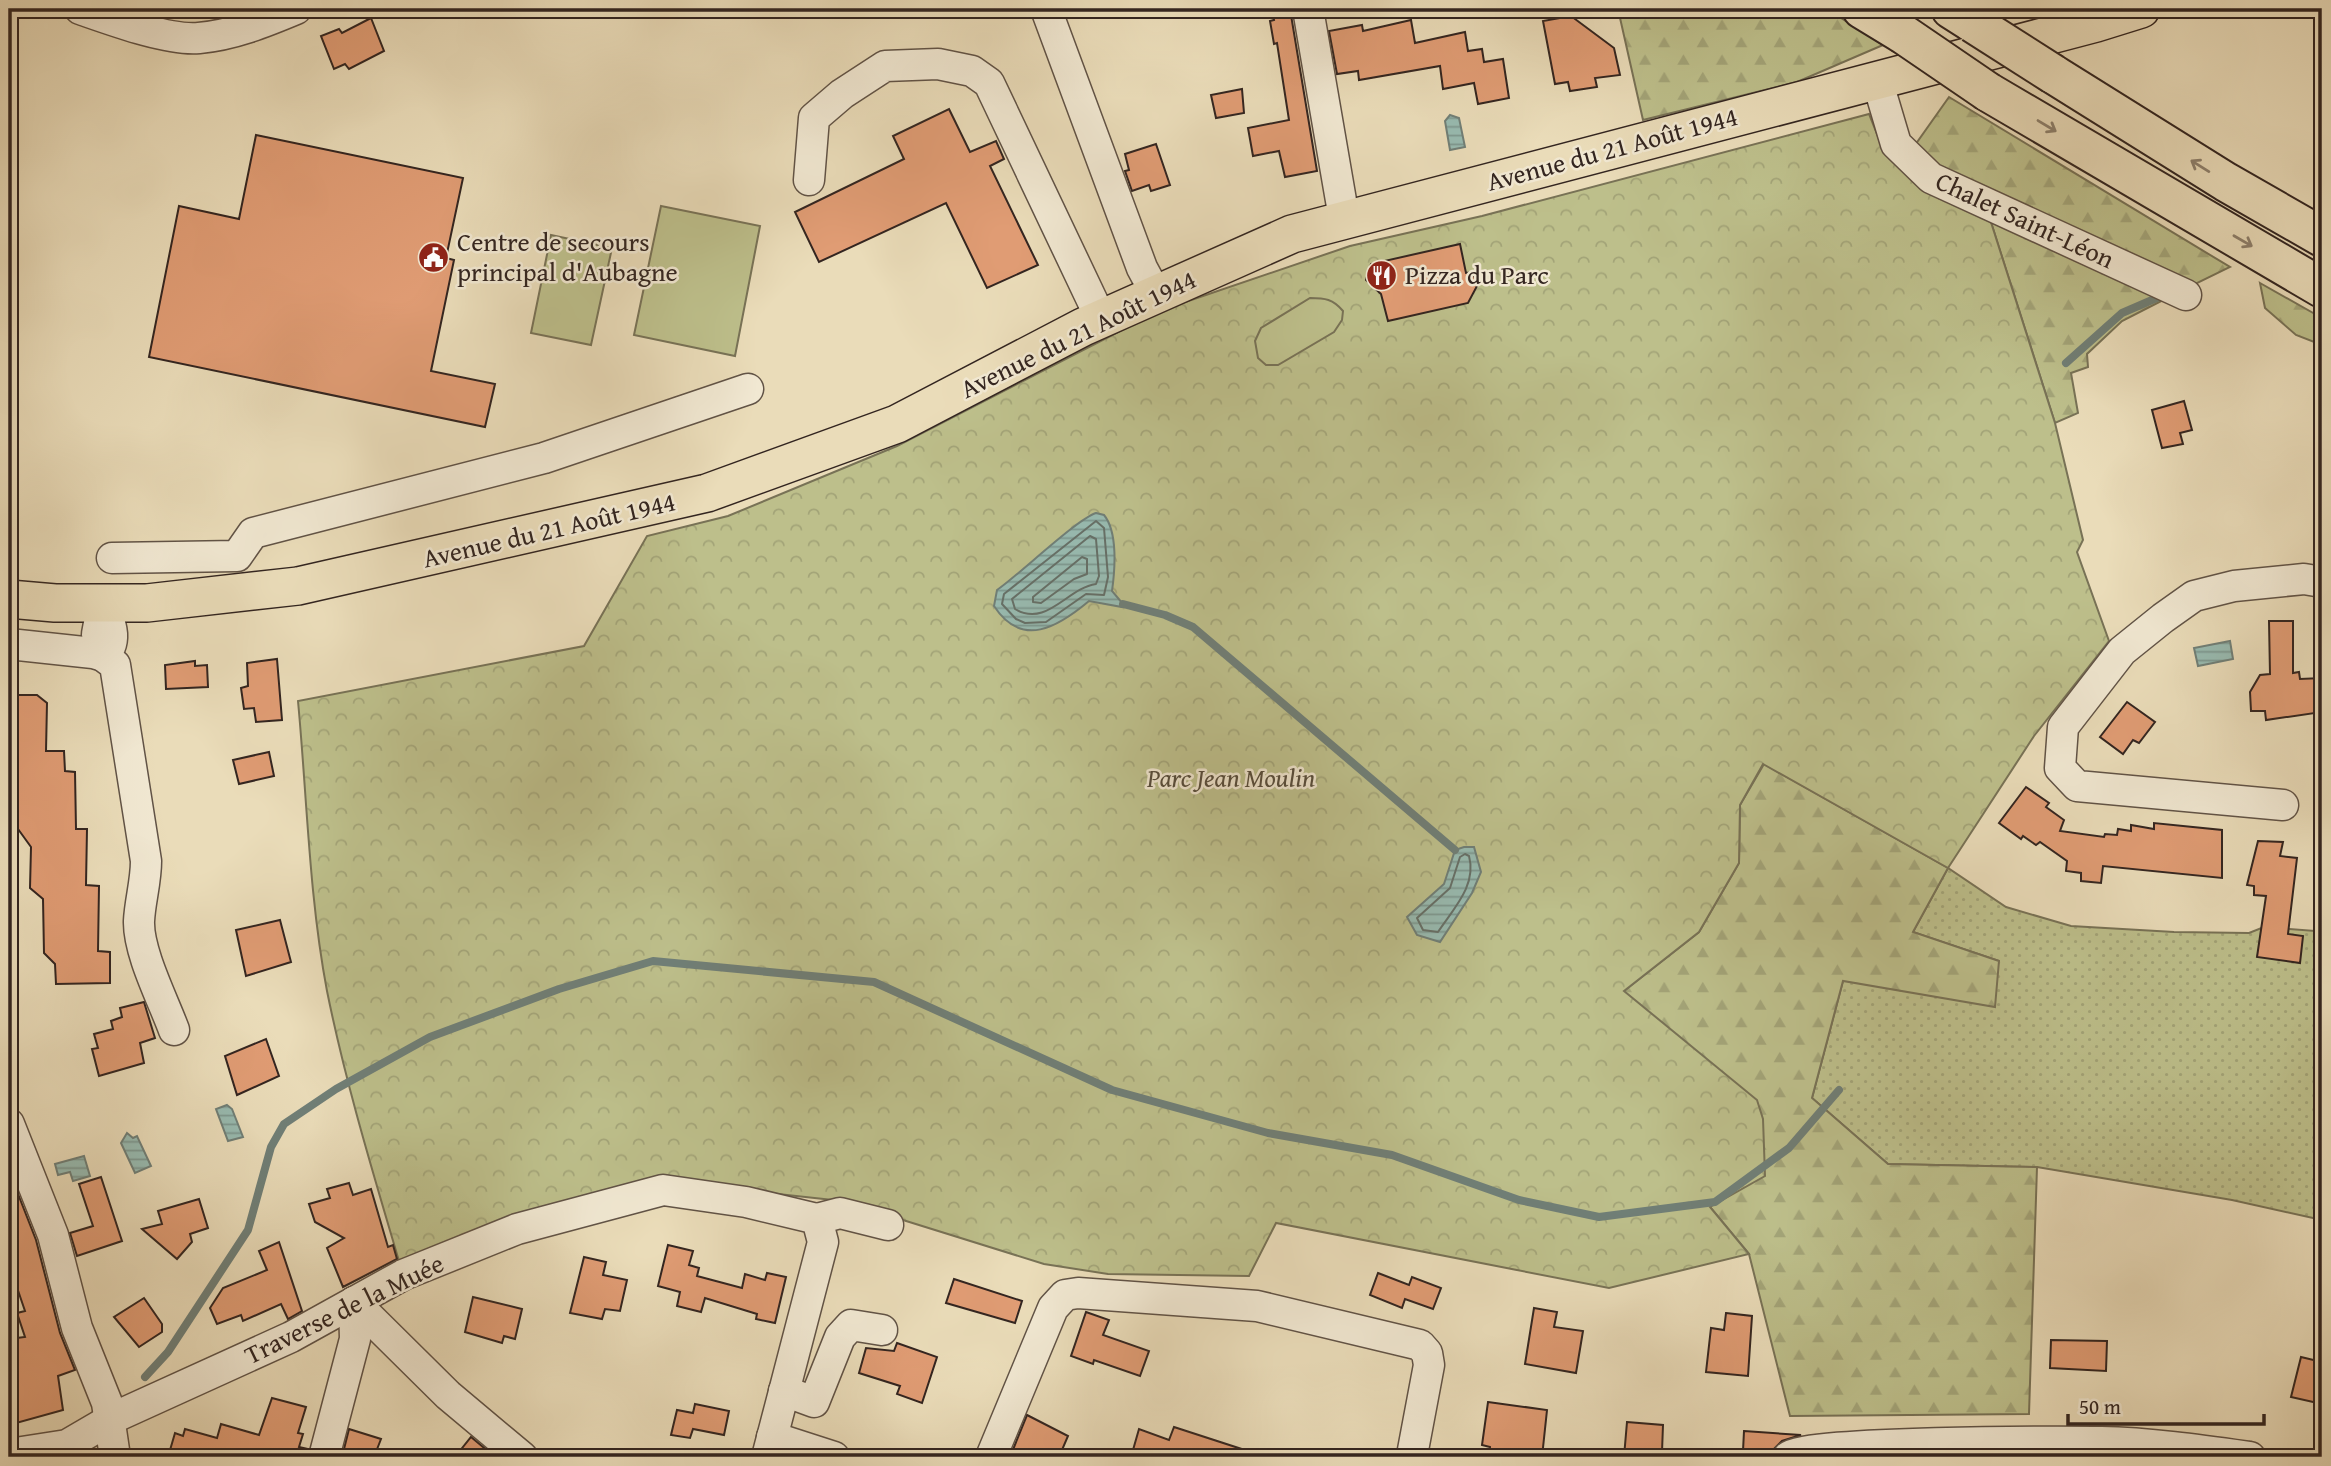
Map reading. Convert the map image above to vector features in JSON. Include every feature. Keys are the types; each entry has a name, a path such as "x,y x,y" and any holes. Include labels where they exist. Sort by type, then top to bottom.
{"highway":[{"path":"1862,9 1988,92 2322,288"},
{"path":"1962,16 2226,182 2322,237"}],"main road":[{"name":"Avenue du 21 Août 1944","path":"9,599 55,603 147,603 298,586 707,493 897,424 1101,319 1292,234 2141,9"}],"street":[{"path":"80,9 127,26 197,38 251,27 296,9"},
{"path":"1046,9 1142,268 1156,294"},
{"path":"1308,9 1345,218"},
{"path":"809,180 814,118 842,93 885,66 939,64 972,71 989,83 1101,319"},
{"name":"Chalet Saint-Léon","path":"1877,80 1896,144 1931,178 2186,295"},
{"path":"113,558 237,556 253,533 544,458 748,389"},
{"path":"2283,805 2077,786 2060,768 2063,727 2122,650 2194,596 2234,586 2304,579 2322,582"},
{"path":"103,602 97,634 103,656"},
{"path":"9,644 103,656 115,665 146,861 146,885 139,921 144,946 174,1030"},
{"path":"9,1124 53,1235 77,1328 107,1403 115,1457"},
{"name":"Traverse de la Muée","path":"9,1454 67,1445 108,1421 291,1337 403,1275 517,1229 663,1190 746,1202 817,1219 840,1213 888,1226"},
{"path":"817,1219 823,1242 770,1447 834,1457"},
{"path":"991,1457 1053,1308 1065,1295 1078,1293 1257,1306 1420,1345 1427,1353 1429,1365 1413,1450 1416,1457"},
{"path":"324,1457 355,1339 354,1302"},
{"path":"354,1302 448,1395 522,1457"},
{"path":"784,1391 814,1402 840,1338 851,1325 882,1330"},
{"path":"1788,1457 1805,1450 2101,1442 2190,1448 2250,1457"}],"green space":[{"path":"1618,9 1827,9 1883,45 1797,82 1643,120"},
{"path":"1949,97 2230,267 2183,290 1934,171 1913,148"},
{"name":"Parc Jean Moulin","path":"1869,114 1883,149 1989,216 2055,423 2083,540 2077,552 2109,641 2034,736 1948,868 1763,764 1740,805 1739,863 1699,932 1624,991 1757,1100 1763,1119 1765,1176 1710,1207 1749,1254 1609,1288 1276,1223 1249,1276 1108,1274 1044,1264 842,1201 658,1181 401,1268 352,1096 327,991 312,883 298,701 584,646 647,536 728,516 897,446 1159,311 1350,246 1482,216"},
{"path":"661,206 760,226 735,356 634,335"},
{"path":"1989,216 2173,295 2122,321 2087,354 2088,367 2071,373 2078,413 2055,423"},
{"path":"551,235 612,248 591,345 531,333"},
{"path":"2260,283 2322,318 2322,345 2296,335 2265,308"},
{"path":"1310,298 1324,299 1336,304 1343,311 1342,320 1334,332 1278,365 1266,365 1258,358 1255,341 1261,328"},
{"path":"1764,764 1948,868 1913,932 1999,961 1995,1007 1843,981 1812,1098 1888,1164 2037,1167 2029,1414 1790,1416 1749,1254 1710,1207 1624,991 1699,932 1739,863 1740,805"},
{"path":"2318,797 2322,797 2322,1220 2232,1200 2037,1167 1888,1164 1812,1098 1843,981 1999,961 1913,932 1948,868 2006,907 2071,926 2174,932 2249,933 2264,927 2315,931"}],"water":[{"path":"1450,115 1459,118 1465,147 1450,150 1445,121"},
{"path":"1096,513 1104,515 1112,531 1112,591 1123,604 1122,607 1089,601 1065,619 1040,629 1016,627 1005,619 994,606 997,590 1076,525"},
{"path":"2230,641 2233,659 2198,666 2194,648"},
{"path":"1474,847 1481,872 1472,893 1440,942 1417,935 1407,917 1444,884 1455,850"},
{"path":"227,1105 232,1109 243,1137 228,1141 216,1109"},
{"path":"127,1133 133,1138 137,1136 151,1166 135,1173 121,1143"},
{"path":"84,1156 90,1176 73,1181 70,1172 58,1175 55,1164"}],"building":[{"path":"1272,9 1290,9 1317,171 1285,177 1279,151 1253,156 1248,128 1289,120 1277,43 1274,44 1270,21 1274,20"},
{"path":"1571,16 1614,48 1620,75 1595,78 1597,87 1570,91 1568,82 1555,84 1543,21"},
{"path":"371,18 384,51 349,69 345,64 334,69 321,36 339,29 342,33"},
{"path":"1411,20 1415,43 1465,32 1468,51 1482,49 1484,62 1503,59 1509,98 1478,104 1474,83 1443,89 1440,66 1359,80 1358,71 1337,74 1329,31 1362,25 1363,31"},
{"path":"1242,89 1244,113 1216,118 1211,95"},
{"path":"949,109 970,152 996,141 1004,159 990,166 1038,265 987,288 946,203 819,262 795,212 904,159 893,136"},
{"path":"256,135 463,178 446,258 454,260 431,371 495,384 485,427 149,357 179,206 239,219"},
{"path":"1156,144 1170,185 1151,191 1149,185 1132,191 1125,171 1129,170 1125,154"},
{"path":"1460,244 1466,273 1473,272 1477,286 1468,303 1388,321 1381,294 1366,280 1371,264"},
{"path":"2184,401 2192,430 2180,433 2183,444 2162,448 2152,410"},
{"path":"2269,621 2293,621 2293,673 2299,672 2300,679 2322,678 2322,712 2266,720 2265,711 2251,711 2250,692 2260,675 2270,674"},
{"path":"277,659 282,720 256,722 254,708 244,709 241,688 248,686 247,663"},
{"path":"195,661 195,666 207,665 208,687 166,689 165,665"},
{"path":"9,695 37,695 47,703 46,751 64,751 65,771 75,772 76,829 87,829 86,885 99,886 98,951 110,952 110,983 56,984 55,964 44,953 43,899 30,888 31,847 18,829 18,787 9,778"},
{"path":"2127,702 2155,722 2139,743 2133,740 2123,754 2100,737"},
{"path":"269,752 274,776 239,784 233,760"},
{"path":"2026,787 2049,803 2046,807 2064,820 2060,831 2104,837 2105,834 2117,835 2118,829 2131,831 2131,825 2154,829 2154,823 2222,830 2222,878 2103,866 2101,883 2081,881 2081,873 2066,871 2067,861 2040,842 2036,845 2023,836 2021,839 1999,823"},
{"path":"2258,841 2283,842 2280,856 2297,858 2288,934 2303,936 2300,963 2257,957 2266,896 2254,895 2254,886 2247,885"},
{"path":"280,920 291,962 246,976 236,930"},
{"path":"144,1002 155,1038 140,1043 144,1063 99,1076 92,1049 98,1048 94,1034 113,1029 111,1021 122,1017 120,1008"},
{"path":"266,1039 279,1076 237,1095 225,1056"},
{"path":"9,1171 36,1240 60,1333 75,1370 58,1376 63,1410 9,1425 9,1339 25,1337 17,1313 25,1311 9,1264"},
{"path":"101,1177 122,1241 77,1256 70,1233 93,1226 79,1184"},
{"path":"349,1183 353,1195 371,1189 388,1247 393,1245 397,1259 343,1287 327,1248 344,1238 315,1222 309,1204 330,1198 327,1189"},
{"path":"199,1199 208,1228 190,1234 192,1242 177,1259 142,1229 162,1224 158,1211"},
{"path":"279,1242 302,1311 288,1319 281,1304 243,1321 241,1315 217,1324 210,1308 223,1288 267,1270 259,1251"},
{"path":"668,1245 693,1251 689,1265 699,1268 697,1276 742,1288 745,1274 765,1280 767,1273 786,1277 775,1323 756,1319 757,1314 705,1298 701,1312 677,1306 680,1292 658,1286"},
{"path":"584,1257 606,1262 603,1275 627,1280 620,1311 605,1309 602,1319 570,1313"},
{"path":"1378,1273 1409,1285 1412,1277 1441,1288 1433,1309 1405,1299 1402,1308 1370,1295"},
{"path":"954,1279 1022,1301 1015,1323 946,1303"},
{"path":"473,1297 522,1309 515,1339 504,1336 502,1343 465,1332"},
{"path":"144,1298 162,1324 162,1332 139,1347 114,1317"},
{"path":"1534,1308 1557,1312 1554,1327 1583,1331 1576,1373 1525,1364"},
{"path":"1086,1312 1109,1320 1103,1335 1149,1351 1140,1376 1094,1360 1093,1364 1071,1356"},
{"path":"1726,1313 1752,1316 1748,1376 1706,1372 1711,1328 1724,1330"},
{"path":"2051,1340 2107,1341 2106,1371 2050,1368"},
{"path":"897,1343 937,1357 922,1403 897,1394 900,1386 859,1373 866,1348 894,1351"},
{"path":"2301,1357 2322,1362 2322,1404 2291,1397"},
{"path":"272,1398 306,1407 298,1433 303,1434 299,1447 308,1449 307,1457 168,1457 175,1433 183,1436 185,1429 217,1438 221,1424 259,1435"},
{"path":"1488,1402 1547,1410 1542,1457 1489,1457 1490,1447 1482,1445"},
{"path":"695,1404 729,1411 724,1435 693,1429 690,1438 671,1435 677,1410 693,1413"},
{"path":"1027,1415 1068,1436 1059,1457 1010,1457"},
{"path":"1627,1422 1663,1425 1662,1452 1652,1451 1651,1457 1624,1457"},
{"path":"1174,1427 1254,1453 1253,1457 1131,1457 1139,1429 1169,1440"},
{"path":"349,1429 381,1439 374,1457 342,1457"},
{"path":"1744,1431 1801,1435 1782,1441 1772,1451 1743,1451"},
{"path":"471,1437 495,1457 455,1457"}],"waterway":[{"path":"2066,363 2122,313 2166,294"},
{"path":"1123,604 1165,615 1193,627 1455,850"},
{"path":"145,1377 168,1352 248,1230 271,1147 284,1124 336,1089 430,1037 559,989 653,961 874,982 1112,1090 1268,1133 1392,1155 1519,1200 1599,1217 1715,1202 1789,1148 1839,1090"},
{"path":"90,1452 92,1457"}],"place":[{"name":"Centre de secours principal d'Aubagne","path":"434,257"},
{"name":"Pizza du Parc","path":"1382,275"}]}
